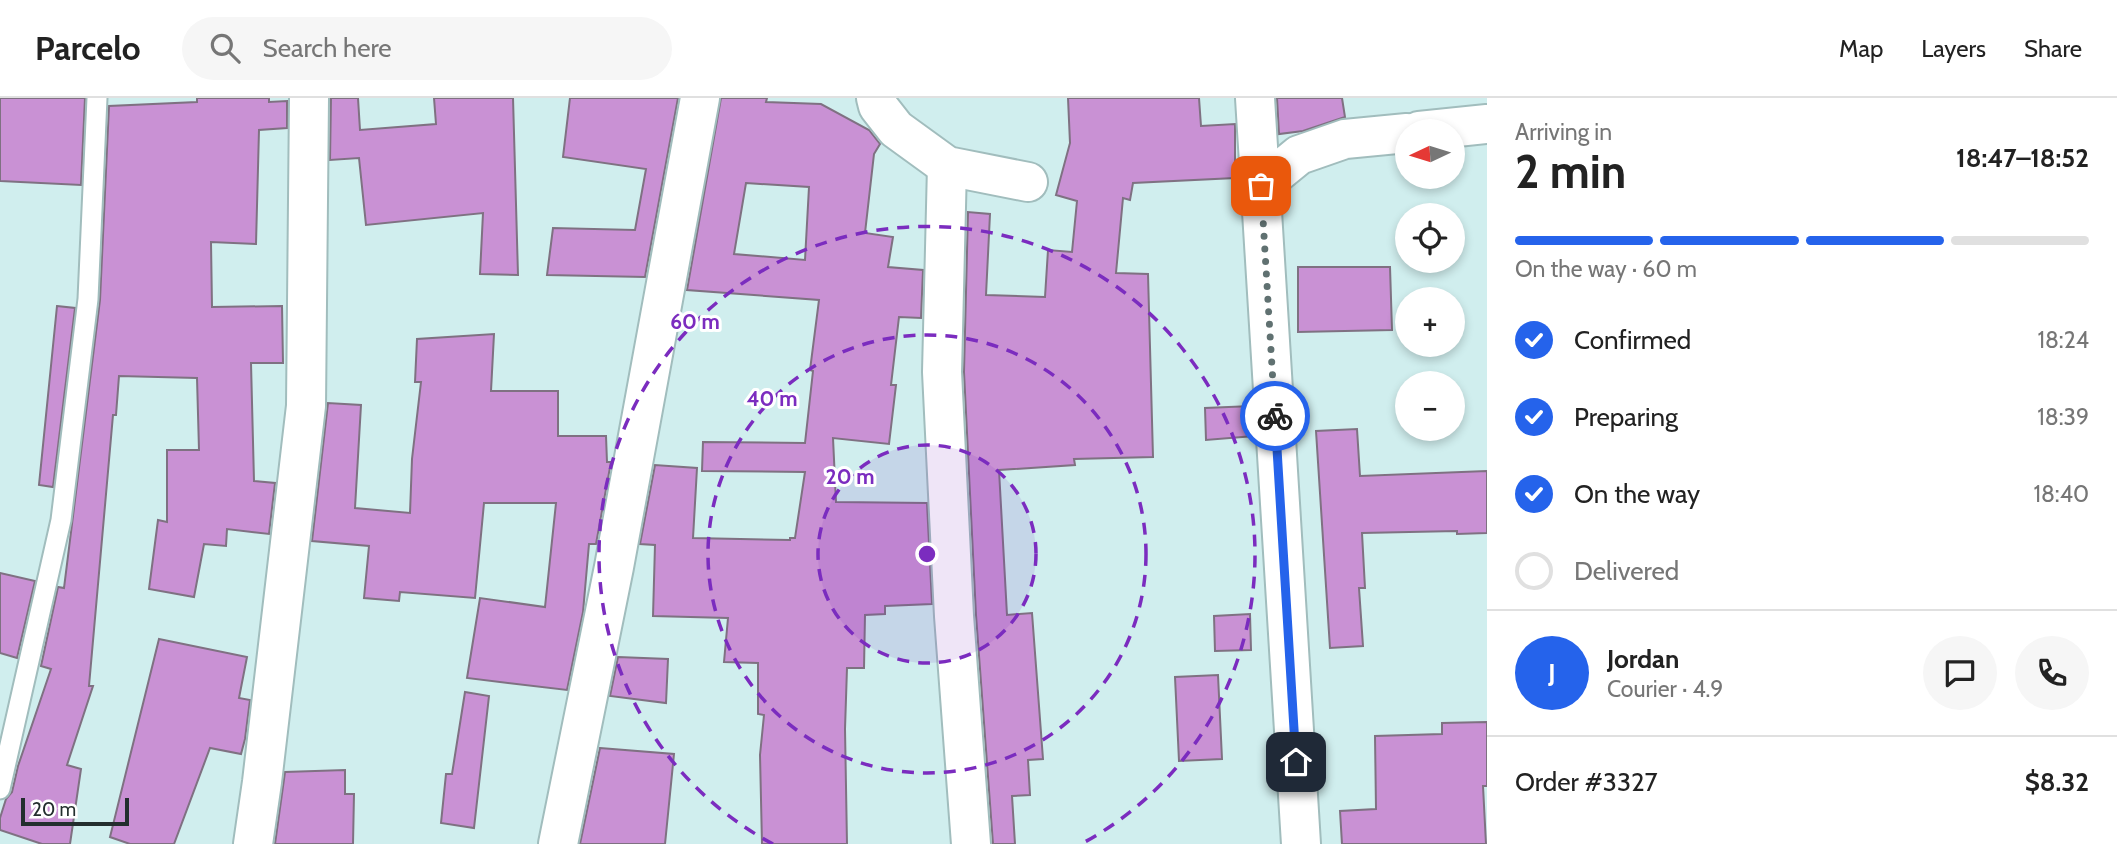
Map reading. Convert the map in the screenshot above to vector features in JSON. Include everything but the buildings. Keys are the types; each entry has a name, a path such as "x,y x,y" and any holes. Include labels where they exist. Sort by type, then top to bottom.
{"street":[{"path":"253,844 306,406 309,98"},
{"path":"558,844 616,553 700,98"},
{"path":"876,98 878,106 896,130 947,166 1028,182"},
{"path":"1255,98 1301,844"},
{"path":"1465,125 1487,122 1486,98"},
{"path":"1261,186 1299,155 1345,139 1395,134"},
{"path":"947,166 942,372 954,616 971,844"}],"lane":[{"path":"0,789 61,520 88,299 97,98"}],"way so far":[{"path":"1261,186 1275,416"}],"route":[{"path":"1275,416 1296,762"}]}
